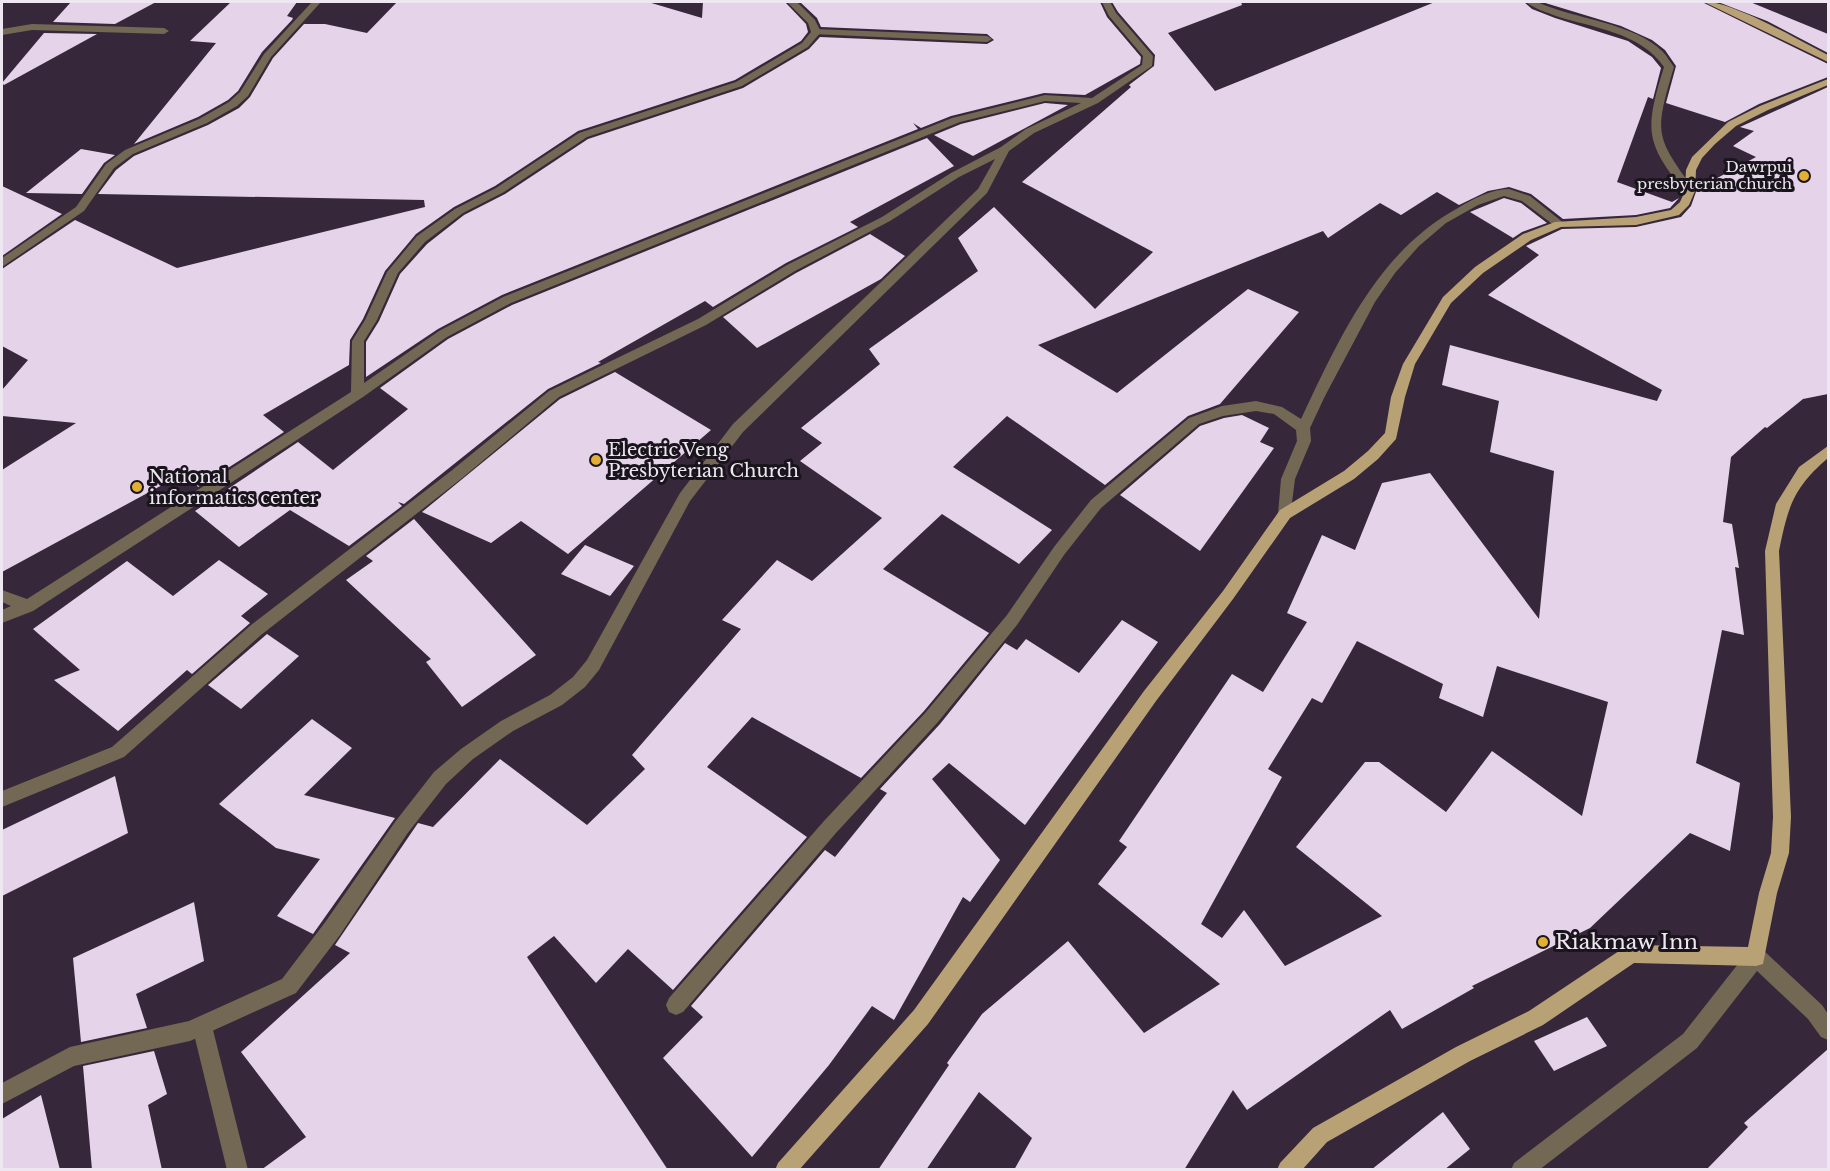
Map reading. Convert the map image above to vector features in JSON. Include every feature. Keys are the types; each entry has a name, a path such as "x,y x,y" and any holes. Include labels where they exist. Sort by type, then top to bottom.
{"main road":[{"path":"1709,2 1797,42 1828,59"},
{"path":"785,1170 921,1017 1150,696 1228,595 1285,514 1349,475 1373,455 1390,435 1398,397 1409,364 1447,300 1479,270 1527,237 1559,225 1636,221 1675,213 1685,203 1690,191 1691,170 1697,156 1732,124 1764,108 1828,82"},
{"path":"1287,1170 1320,1134 1462,1054 1536,1018 1632,954 1756,957 1768,893 1780,853 1782,817 1772,551 1781,508 1804,471 1828,451"}],"street":[{"path":"2,263 80,208 111,166 129,152 202,121 233,104 244,94 267,56 316,2"},
{"path":"792,2 812,22 816,32"},
{"path":"2,799 118,752 256,630 456,476 554,394 702,322 791,268 886,219 955,176 1005,149 1030,131 1094,101 1147,66 1148,56 1112,14 1106,2"},
{"path":"1531,2 1579,21 1622,32 1659,52 1666,60 1669,67 1654,113 1655,131 1658,147 1666,162 1690,191"},
{"path":"2,32 32,27 164,31"},
{"path":"816,32 987,39"},
{"path":"358,394 358,341 371,320 393,272 421,238 459,211 500,190 583,135 740,84 805,45 816,32"},
{"path":"2,617 28,606 358,394 443,334 507,300 956,120 1045,98 1094,101"},
{"path":"2,1094 70,1057 95,1050 172,1036 202,1026 289,986 333,928 401,828 440,778 467,754 499,732 556,700 579,682 593,665 685,497 738,428 984,191 1005,149"},
{"path":"1285,514 1288,479 1304,441 1303,428 1361,312 1398,261 1442,222 1461,209 1494,195 1514,193 1529,201 1559,225"},
{"path":"676,1005 830,827 932,717 1012,620 1059,551 1096,504 1194,421 1222,411 1256,406 1277,410 1303,428"},
{"path":"2,596 28,606"},
{"path":"1521,1170 1690,1041 1756,957 1815,1012 1828,1030"},
{"path":"202,1026 238,1170"}],"building":[{"path":"71,2 156,2 115,24 53,22"},
{"path":"231,2 297,2 287,16 293,18 292,20 262,52 238,91 228,100 198,117 134,144 216,43 190,41"},
{"path":"397,2 648,2 702,18 703,2 785,2 806,24 808,32 801,41 735,80 578,131 495,186 454,207 416,234 385,271 363,319 350,340 349,365 263,415 284,432 198,487 188,471 2,572 2,470 76,423 2,416 2,390 28,360 2,346 2,269 75,220 177,268 425,207 424,200 98,194 116,170 134,156 208,125 239,108 250,97 273,58 304,24 325,24 367,33"},
{"path":"800,2 1100,2 1107,17 1141,57 1140,64 1085,95 1044,93 951,116 921,128 913,123 918,129 502,295 438,329 366,377 366,342 379,321 400,274 427,244 464,215 505,194 588,139 743,88 809,49 820,37 987,44 994,40 987,34 821,27 817,18"},
{"path":"1112,2 1241,2 1242,5 1168,33 1215,91 1435,2 1524,2 1532,9 1555,18 1628,41 1652,57 1661,68 1653,99 1648,97 1617,182 1672,202 1679,198 1670,208 1636,215 1563,219 1531,194 1509,187 1488,191 1459,205 1437,192 1401,215 1380,203 1328,238 1323,231 1038,345 1117,393 1248,289 1299,312 1220,404 1188,416 1105,485 1007,416 953,467 1052,530 1019,564 942,514 883,569 989,633 924,711 861,778 752,717 707,767 807,837 673,990 628,949 596,983 554,936 527,957 668,1170 261,1170 306,1137 241,1052 350,953 335,945 418,823 433,827 500,759 587,825 645,769 632,755 741,629 722,620 777,560 812,581 882,518 800,461 822,443 801,428 880,364 869,349 978,271 958,238 994,207 1095,309 1153,252 1022,182 1131,87 1129,85 1154,66 1155,55"},
{"path":"1542,2 1702,2 1828,64 1828,77 1759,104 1725,122 1666,103 1676,66 1665,50 1652,40 1621,26"},
{"path":"1718,2 1750,2 1828,34 1828,53 1767,21"},
{"path":"44,33 97,34 4,85 2,83"},
{"path":"1828,87 1828,394 1803,399 1767,428 1765,427 1731,457 1723,522 1732,524 1739,568 1735,567 1744,635 1722,630 1696,763 1740,783 1730,851 1690,833 1590,928 1472,986 1474,988 1402,1029 1390,1010 1247,1110 1233,1090 1184,1170 1014,1170 1032,1138 979,1092 926,1170 878,1170 949,1065 947,1063 982,1014 1068,941 1144,1033 1220,984 1098,884 1127,847 1119,841 1232,674 1263,692 1307,622 1287,613 1322,535 1355,550 1382,483 1430,473 1539,619 1554,471 1490,452 1499,401 1442,385 1450,345 1657,401 1662,390 1488,295 1539,255 1526,246 1562,229 1636,227 1681,217 1691,206 1697,189 1756,157 1733,146 1754,131 1740,127","holes":["1357,641 1443,684 1439,698 1483,717 1497,666 1608,702 1582,816 1492,751 1446,812 1379,762 1365,762 1296,847 1382,916 1285,966 1244,910 1222,938 1201,924 1282,777 1268,769 1312,698 1322,703"]},
{"path":"1045,103 1068,105 973,156 934,135 961,124"},
{"path":"927,138 954,166 850,222 858,227 786,263 713,307 705,301 598,362 601,363 548,389 404,504 398,502 402,506 349,546 290,510 239,547 195,511 298,442 333,470 408,409 380,388 448,339 512,305"},
{"path":"81,149 115,155 104,163 82,194 26,193"},
{"path":"2,186 62,214 2,256"},
{"path":"1504,198 1521,203 1547,223 1522,232 1513,238 1470,212"},
{"path":"870,234 905,256 881,279 757,348 723,317 796,273"},
{"name":"Electric Veng Presbyterian Church","path":"615,372 711,430 568,554 521,521 491,543 422,512 560,399"},
{"path":"1242,415 1269,428 1260,442 1274,448 1200,551 1120,495 1200,426"},
{"path":"414,519 536,655 462,707 426,662 431,659 346,580 373,561 366,556"},
{"path":"585,545 634,566 610,596 561,574"},
{"path":"219,560 268,594 241,616 250,623 192,674 187,670 118,731 54,680 80,670 33,629 127,561 173,596"},
{"path":"1122,620 1158,642 1025,825 949,763 932,779 1000,860 970,902 963,897 894,1020 872,1006 829,1065 752,1157 663,1058 703,1017 691,1006 825,850 835,857 887,793 880,789 940,724 1005,643 1017,650 1026,639 1079,673"},
{"path":"267,634 299,656 241,709 208,685"},
{"path":"312,719 352,748 304,795 395,818 313,934 277,916 320,859 276,848 219,804"},
{"path":"115,776 128,833 2,896 2,830"},
{"path":"194,902 204,961 136,994 147,1028 81,1042 73,958"},
{"path":"1587,1017 1607,1046 1554,1071 1534,1041"},
{"path":"1828,1049 1828,1170 1706,1170 1748,1127 1744,1123"},
{"path":"154,1051 167,1094 148,1105 162,1170 92,1170 83,1066"},
{"path":"41,1095 60,1170 2,1170 2,1119"},
{"path":"1443,1112 1470,1149 1444,1170 1371,1170"}],"place":[{"name":"Dawrpui presbyterian church","path":"1804,176"},
{"name":"Electric Veng Presbyterian Church","path":"596,460"},
{"name":"National informatics center","path":"137,487"},
{"name":"Riakmaw Inn","path":"1543,942"}]}
